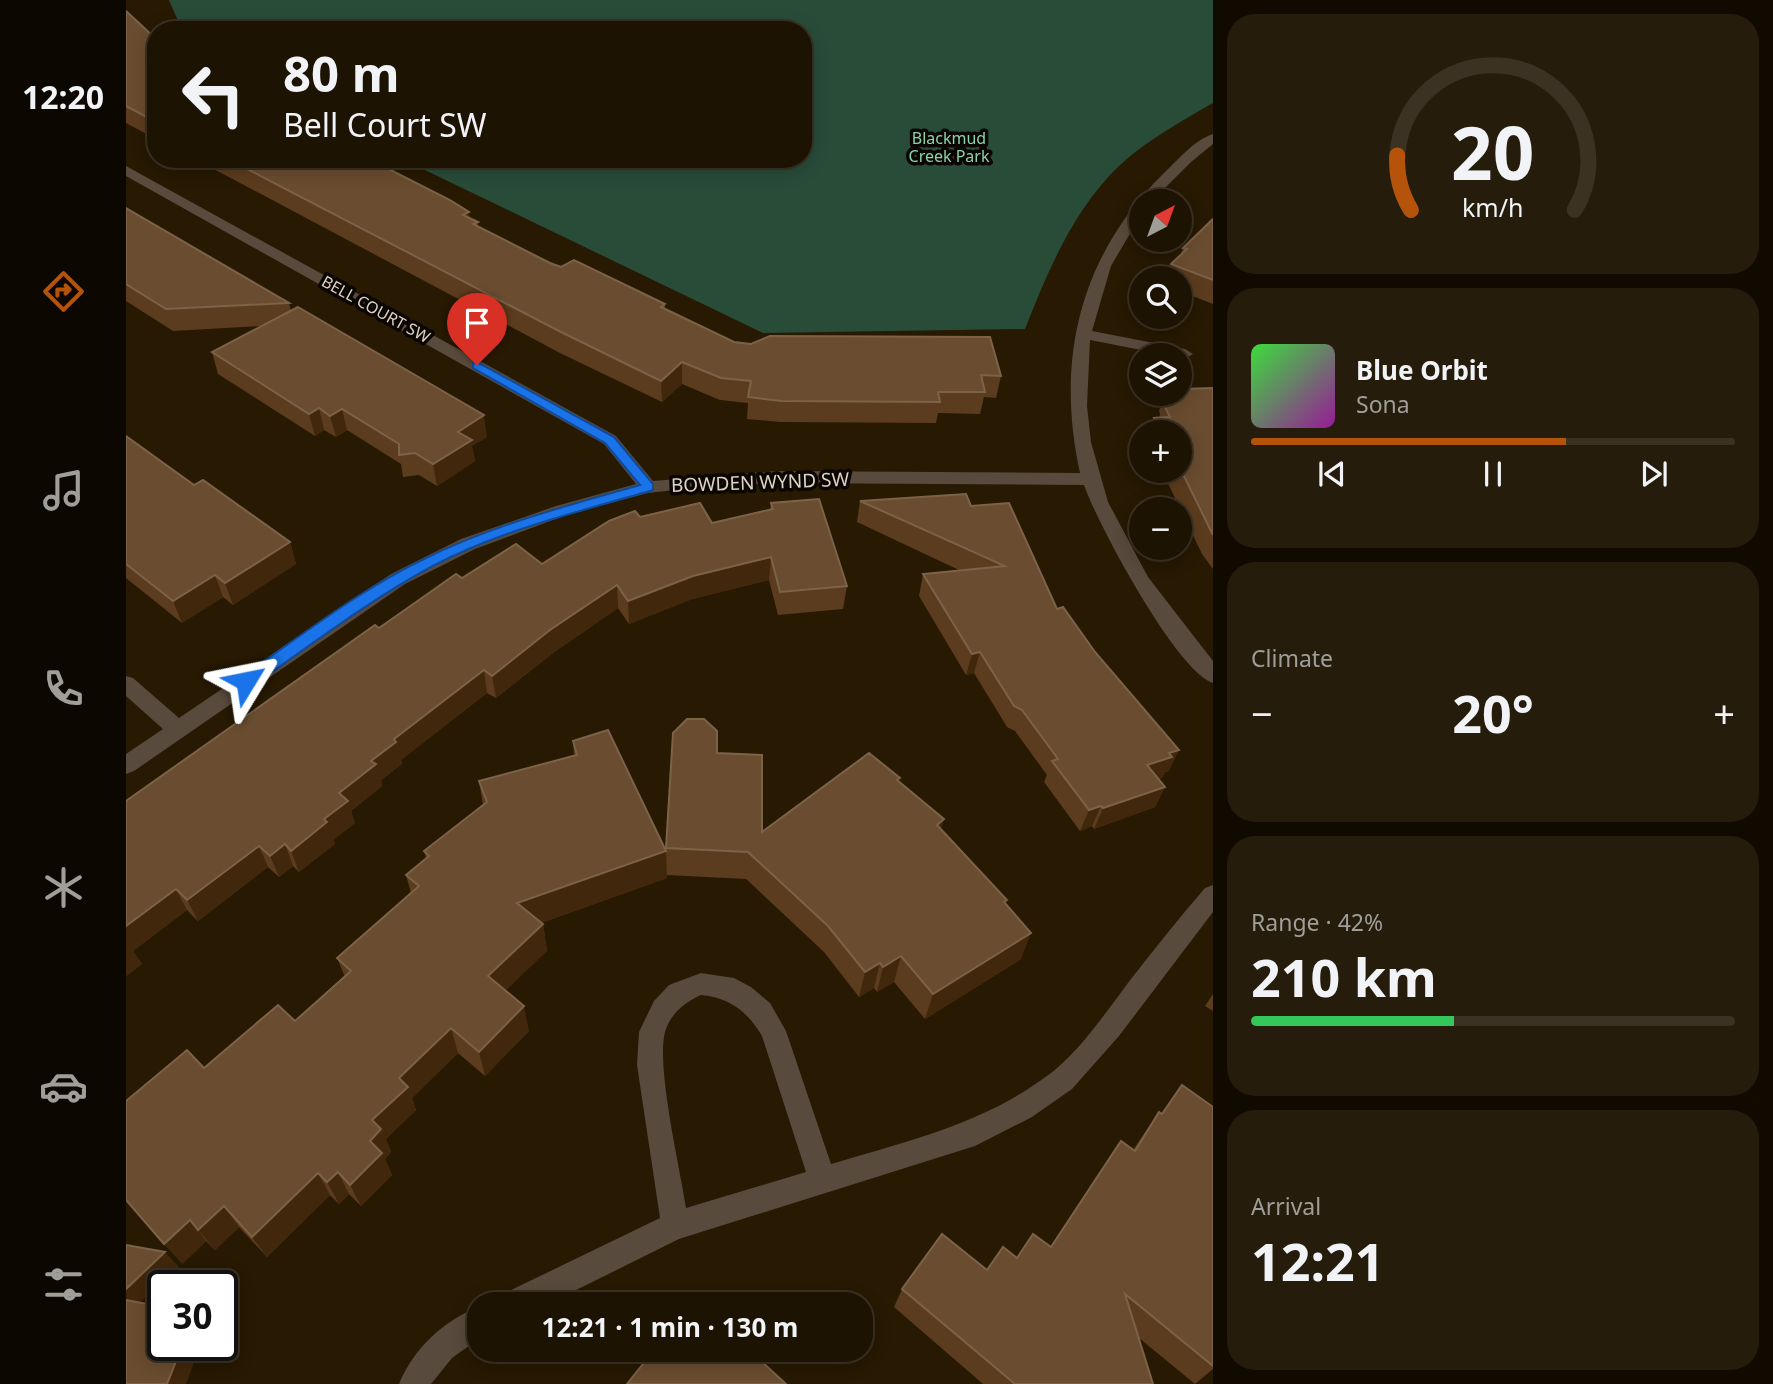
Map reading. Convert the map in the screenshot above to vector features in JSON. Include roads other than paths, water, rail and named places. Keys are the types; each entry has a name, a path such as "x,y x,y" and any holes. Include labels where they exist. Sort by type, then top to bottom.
{"street":[{"path":"1156,189 1177,167 1213,138"},
{"name":"BELL COURT SW","path":"126,170 610,440 649,487"},
{"path":"1129,223 1111,249 1093,295 1083,334 1077,397 1090,478 1122,547 1159,607 1213,675"},
{"path":"1083,334 1129,343"},
{"name":"BOWDEN WYND SW","path":"126,765 361,603 427,563 511,527 649,487 777,477 1090,478"},
{"path":"126,684 177,729"},
{"path":"541,1292 676,1226 975,1133 1022,1108 1063,1080 1110,1028 1172,944 1213,895"},
{"path":"676,1226 650,1065 652,1032 663,1009 678,993 701,984 725,986 742,995 761,1011 773,1031 823,1181"},
{"path":"414,1384 421,1369 446,1342 467,1329"}],"park label":[{"name":"Blackmud Creek Park","path":"949,147"}]}
